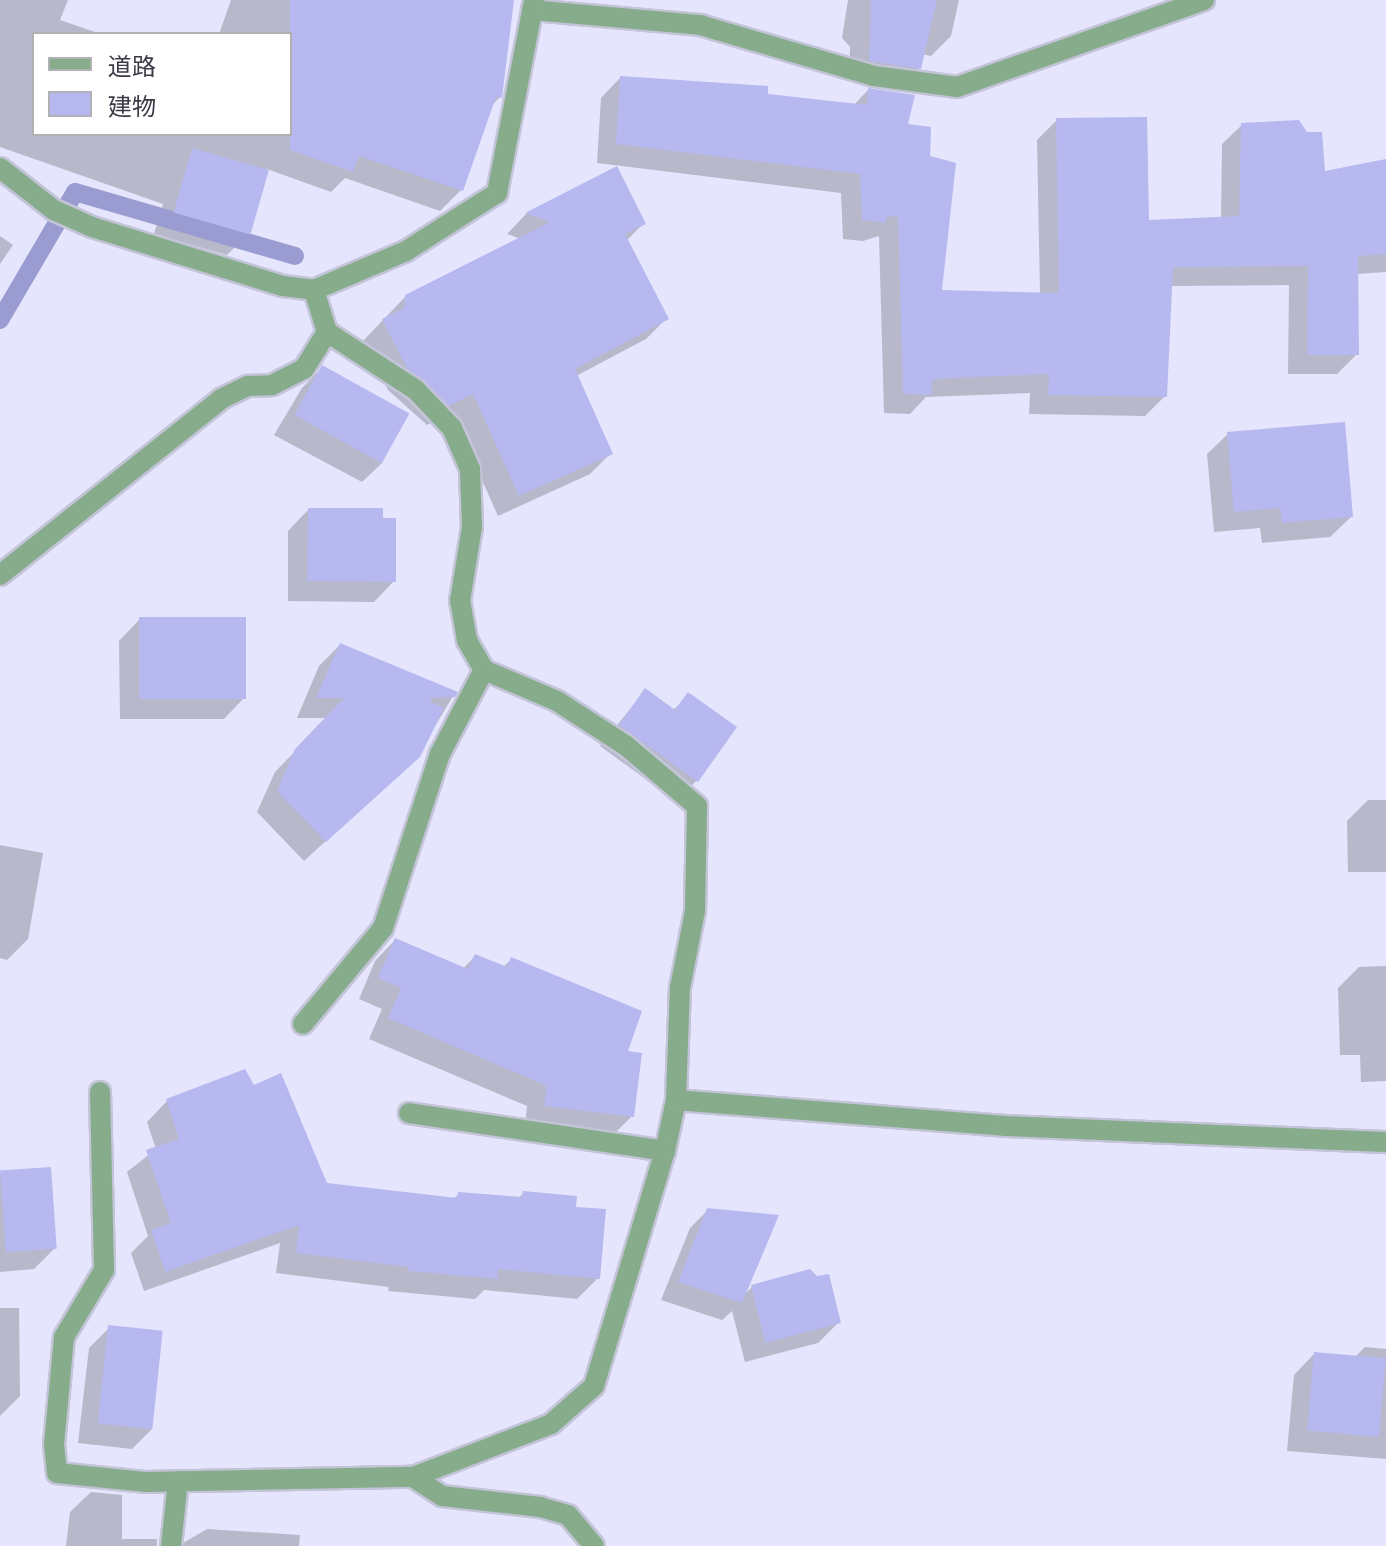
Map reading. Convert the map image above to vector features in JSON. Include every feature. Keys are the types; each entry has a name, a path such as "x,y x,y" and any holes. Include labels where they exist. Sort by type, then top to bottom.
{"street":[{"path":"0,168 54,210 92,227 283,286 314,290 406,251 497,193 533,5 700,25 874,76 957,87 1204,0"},
{"path":"100,1092 104,1270 64,1337 54,1444 57,1473 178,1481 413,1477 551,1424 594,1386 665,1151 676,1100 680,988 695,911 697,806 625,745 557,701 484,670 467,640 460,601 472,527 470,469 452,428 416,390 327,332 314,290"},
{"path":"0,575 221,399 248,386 272,385 304,369 327,332"},
{"path":"303,1024 383,928 440,754 484,670"},
{"path":"676,1100 1004,1126 1386,1142"},
{"path":"409,1113 665,1151"},
{"path":"413,1477 442,1496 568,1515 594,1546"},
{"path":"171,1546 178,1481"}],"building":[{"path":"290,0 514,0 502,98 496,97 463,191 359,156 353,172 290,150"},
{"path":"871,0 937,0 921,69 869,61"},
{"path":"620,76 768,86 768,94 867,105 868,88 915,95 908,124 931,127 930,156 956,163 942,290 1059,293 1056,118 1147,117 1149,220 1239,216 1241,123 1299,120 1307,132 1322,132 1325,171 1386,159 1386,254 1358,256 1359,355 1307,355 1308,266 1173,267 1167,397 1048,395 1049,374 933,379 931,395 903,394 898,217 887,216 885,223 862,220 860,174 616,144"},
{"path":"192,148 269,170 250,234 174,212"},
{"path":"617,166 646,224 625,234 669,319 575,369 613,454 519,496 473,394 449,406 408,370 382,319 404,308 405,295 550,222 525,213"},
{"path":"322,365 409,413 382,463 294,415"},
{"path":"1345,422 1353,517 1282,523 1280,508 1234,512 1227,432"},
{"path":"308,508 383,508 383,518 396,518 396,582 307,581"},
{"path":"139,617 246,617 246,699 139,699"},
{"path":"340,643 458,692 455,697 432,698 430,702 444,708 420,757 326,842 277,791 295,749 344,698 316,698"},
{"path":"645,688 675,710 688,692 737,727 698,782 619,725"},
{"path":"395,938 468,969 475,954 507,967 511,957 642,1011 628,1051 642,1053 634,1117 544,1106 547,1086 388,1018 401,988 378,978"},
{"path":"245,1069 254,1085 281,1073 327,1183 457,1198 458,1192 522,1197 523,1191 577,1196 576,1207 606,1209 600,1279 498,1269 498,1279 408,1271 408,1267 296,1253 299,1225 165,1272 151,1230 171,1223 146,1150 179,1139 166,1099"},
{"path":"51,1167 57,1249 6,1252 0,1171"},
{"path":"707,1208 779,1215 742,1303 678,1282"},
{"path":"810,1269 817,1276 829,1274 841,1323 765,1343 751,1285"},
{"path":"108,1325 163,1331 152,1429 98,1423"},
{"path":"1314,1352 1386,1358 1379,1437 1307,1431"}],"waterway":[{"path":"0,320 75,192 295,256"}]}
